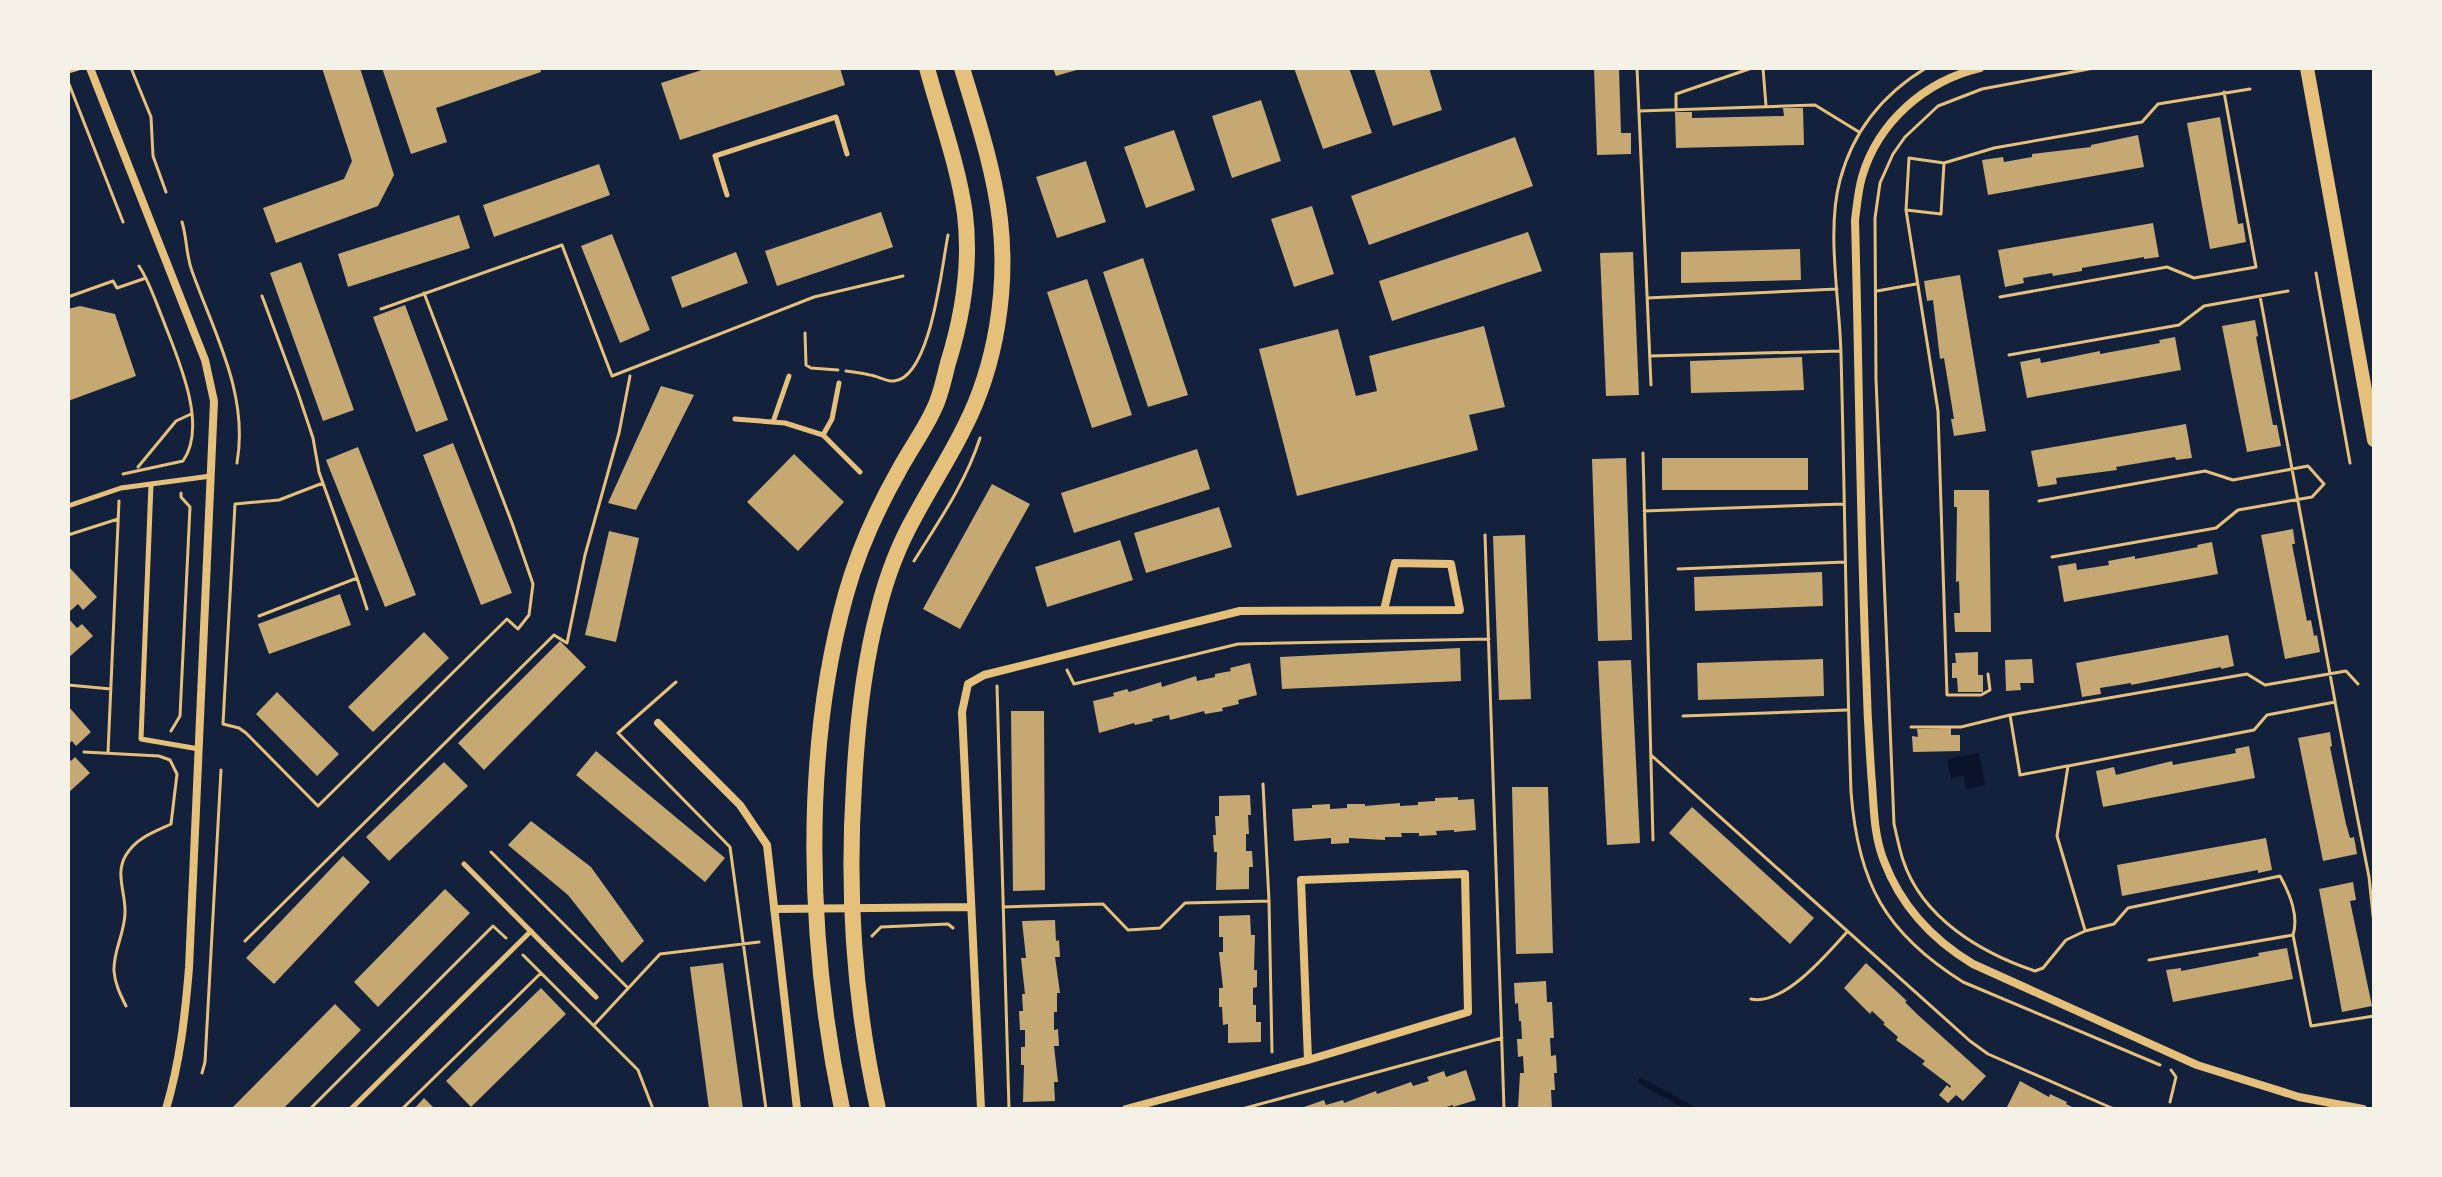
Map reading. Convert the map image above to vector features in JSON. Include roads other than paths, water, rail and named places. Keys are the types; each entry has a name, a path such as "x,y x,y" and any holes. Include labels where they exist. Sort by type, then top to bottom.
{"main road":[{"path":"842,1109 822,999 816,909 821,728 837,630 855,563 898,471 935,408 953,350 966,286 964,214 927,68"},
{"path":"878,1109 857,979 851,908 851,829 858,723 868,653 878,610 901,544 981,391 996,328 1001,283 1000,220 994,185 962,68"}],"street":[{"path":"90,68 205,360 214,401 189,968 177,1074 166,1109"},
{"path":"1980,68 1941,82 1904,108 1876,144 1863,173 1855,220 1868,722 1876,831 1885,863 1899,893 1919,921 1973,964 2197,1065 2299,1097 2363,1109"},
{"path":"2307,68 2374,440"},
{"path":"981,1109 962,712 968,684 984,675 1240,611 1460,610 1451,564 1395,563 1384,610"},
{"path":"658,723 740,805 767,845 797,1109"},
{"path":"1126,1109 1308,1060 1468,1012 1465,874 1301,880 1308,1060"},
{"path":"774,909 971,907"}],"lane":[{"path":"68,71 78,68"},
{"path":"727,195 715,156 836,117 847,154"},
{"path":"773,422 789,376"},
{"path":"823,435 832,419 839,383"},
{"path":"735,419 785,423 823,435 860,472"},
{"path":"68,506 121,488 212,476"},
{"path":"151,484 141,739 199,749"},
{"path":"464,864 596,997"},
{"path":"351,1109 531,931"}],"water":[{"path":"1979,753 1985,785 1966,789 1964,776 1951,778 1947,759"}],"waterway":[{"path":"1641,1081 1692,1109"}]}
